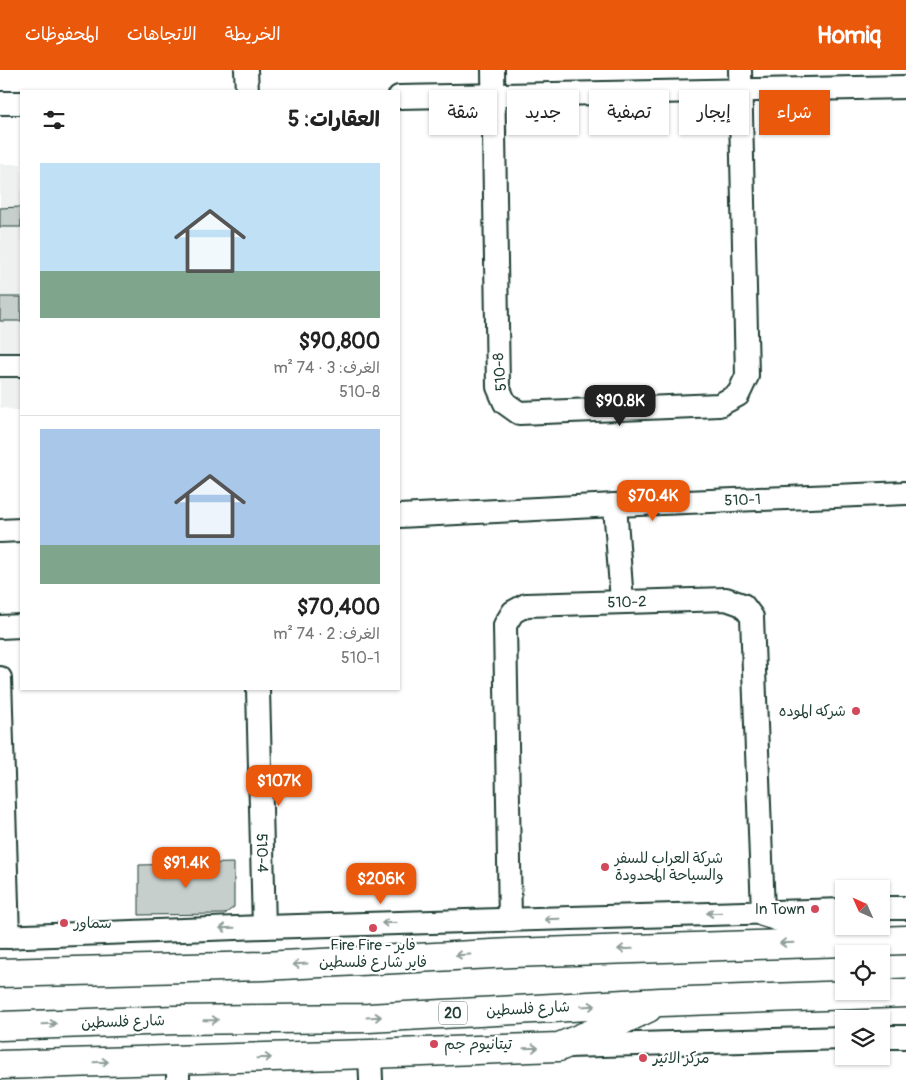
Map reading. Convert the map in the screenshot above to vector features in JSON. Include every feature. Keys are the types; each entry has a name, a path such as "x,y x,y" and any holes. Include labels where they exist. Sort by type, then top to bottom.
{"main road":[{"path":"763,912 859,941"},
{"path":"0,973 264,966 511,953 906,940"},
{"name":"شارع فلسطين","path":"0,1026 176,1020 368,1018 661,1002 906,993"},
{"path":"0,1065 178,1070 371,1067 559,1047 661,1002"}],"street":[{"path":"246,70 247,90"},
{"name":"510-8","path":"493,70 494,90"},
{"path":"497,94 740,80 906,87"},
{"name":"510-8","path":"495,135 498,387 505,403 519,413 719,405 738,395 747,376 740,80"},
{"path":"400,97 429,96"},
{"path":"0,103 20,103"},
{"path":"0,365 20,365"},
{"name":"510-1","path":"400,516 906,493"},
{"path":"615,505 622,602"},
{"path":"0,531 20,530"},
{"name":"510-2","path":"510,920 505,625 513,612 526,605 726,599 743,605 752,617 763,912"},
{"path":"0,626 20,626"},
{"path":"0,678 4,937 264,927 835,910"},
{"name":"510-4","path":"258,690 264,927"},
{"path":"890,908 906,908"},
{"path":"890,1037 906,1037"},
{"path":"559,1047 835,1038"}],"shaded area":[{"path":"0,164 20,164 20,422 19,411 0,407"}],"building":[{"path":"20,207 20,227 0,227 0,208"},
{"path":"0,297 20,297 20,321 0,321"},
{"path":"234,863 234,907 225,914 139,915 139,865"}],"place":[{"name":"شركه الموده","path":"856,711"},
{"name":"شركة العراب للسفر والسياحة المحدودة","path":"605,867"},
{"name":"In Town","path":"815,909"},
{"name":"سماور","path":"64,923"},
{"name":"Fire Fire - فاير فاير شارع فلسطين","path":"373,928"},
{"name":"تيتانيوم جم","path":"434,1044"},
{"name":"مركز الاثير","path":"643,1058"}]}
